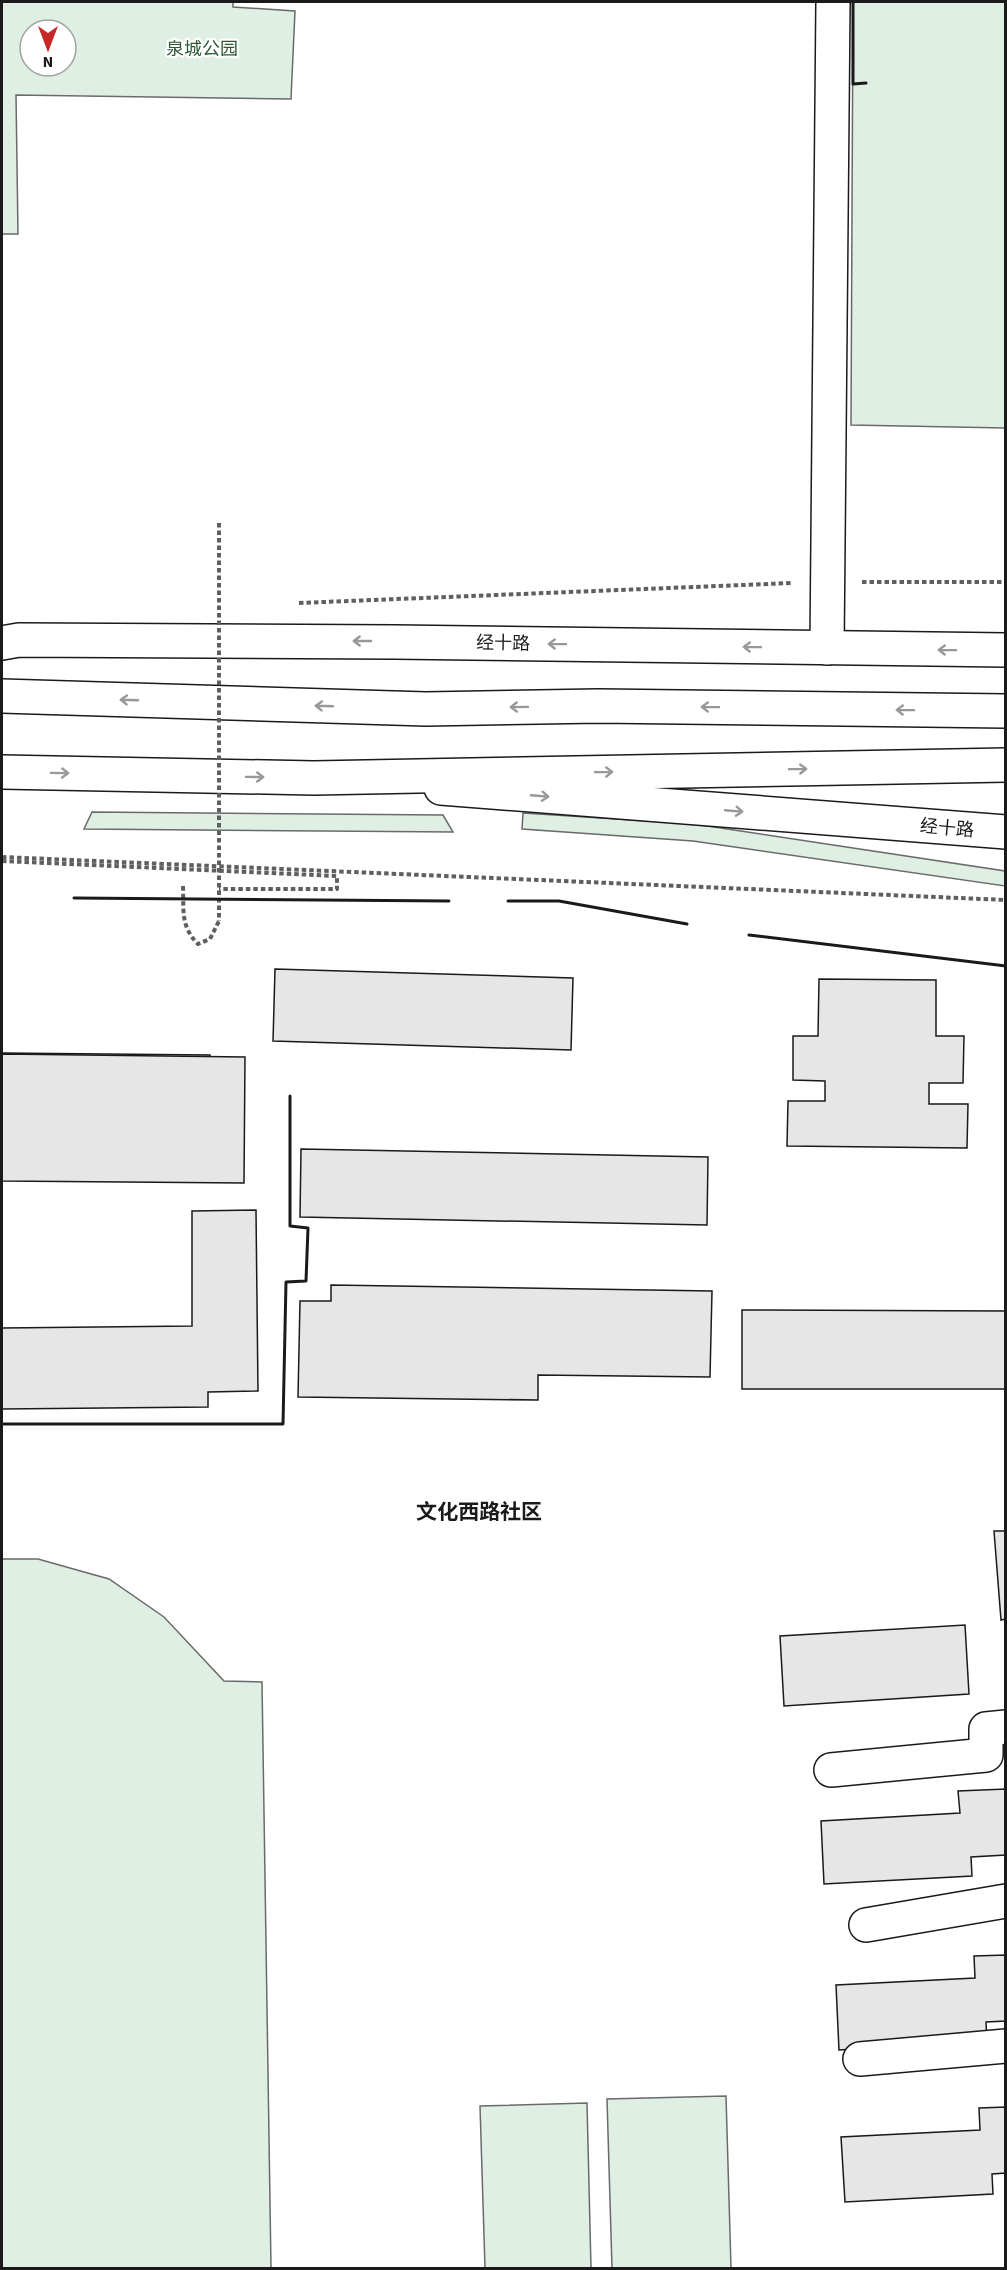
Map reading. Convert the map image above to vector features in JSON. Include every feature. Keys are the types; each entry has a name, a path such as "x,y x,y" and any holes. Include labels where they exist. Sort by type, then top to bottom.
{"main road":[{"path":"827,648 833,2"},
{"name":"经十路","path":"2,643 19,640 394,642 1005,650"},
{"path":"2,696 426,709 598,706 1005,711"},
{"name":"经十路","path":"2,772 314,778 1005,765"},
{"name":"经十路","path":"314,778 1005,832"},
{"path":"831,1770 986,1755 986,1729 1005,1727"},
{"path":"866,1925 1005,1901"},
{"path":"860,2059 1005,2046"}],"path":[{"path":"183,886 184,920 188,934 198,944 210,939 219,921 219,523"},
{"path":"288,604 828,582 1005,582"},
{"path":"216,607 228,606"},
{"path":"2,859 338,876 337,889 219,889"},
{"path":"2,859 1005,900"}],"green space":[{"name":"泉城公园","path":"2,2 233,2 233,7 295,11 291,99 16,95 18,234 2,234"},
{"path":"853,2 1005,2 1005,428 851,425"},
{"path":"92,812 443,815 453,832 84,829"},
{"path":"523,813 694,824 1005,871 1005,886 693,841 522,829"},
{"path":"2,1559 38,1559 109,1579 164,1617 224,1681 262,1682 271,2268 2,2268"},
{"path":"726,2096 731,2268 612,2268 607,2099"},
{"path":"587,2103 591,2268 485,2268 480,2106"}],"building":[{"path":"275,969 573,978 571,1050 273,1041"},
{"path":"819,979 936,980 936,1036 964,1036 963,1083 929,1083 929,1104 968,1104 967,1148 787,1146 788,1101 825,1101 825,1081 793,1080 793,1036 818,1036"},
{"path":"2,1053 210,1055 209,1139 2,1137"},
{"path":"2,1054 245,1057 244,1183 2,1181"},
{"path":"301,1149 708,1157 707,1225 300,1217"},
{"path":"256,1210 258,1391 208,1392 208,1407 2,1409 2,1328 192,1326 192,1211"},
{"path":"331,1285 712,1291 710,1377 538,1375 538,1400 298,1397 300,1301 331,1301"},
{"path":"742,1310 1006,1311 1006,1389 742,1389"},
{"path":"994,1531 1006,1531 1006,1619 1001,1620"},
{"path":"965,1625 969,1694 784,1706 780,1636"},
{"path":"1006,1789 1006,1855 971,1857 972,1876 824,1884 821,1821 960,1813 958,1791"},
{"path":"1006,1955 1006,2021 986,2022 987,2041 839,2050 836,1985 975,1978 974,1956"},
{"path":"1006,2107 1006,2173 992,2174 993,2194 845,2202 841,2137 980,2130 979,2108"}],"wall":[{"path":"853,2 853,84 866,83"},
{"path":"74,898 449,901"},
{"path":"508,901 559,901 687,924"},
{"path":"749,935 1006,966"},
{"path":"2,1424 283,1424 286,1282 306,1281 308,1228 290,1226 290,1096"}],"district":[{"name":"文化西路社区","path":"479,1512"}]}
